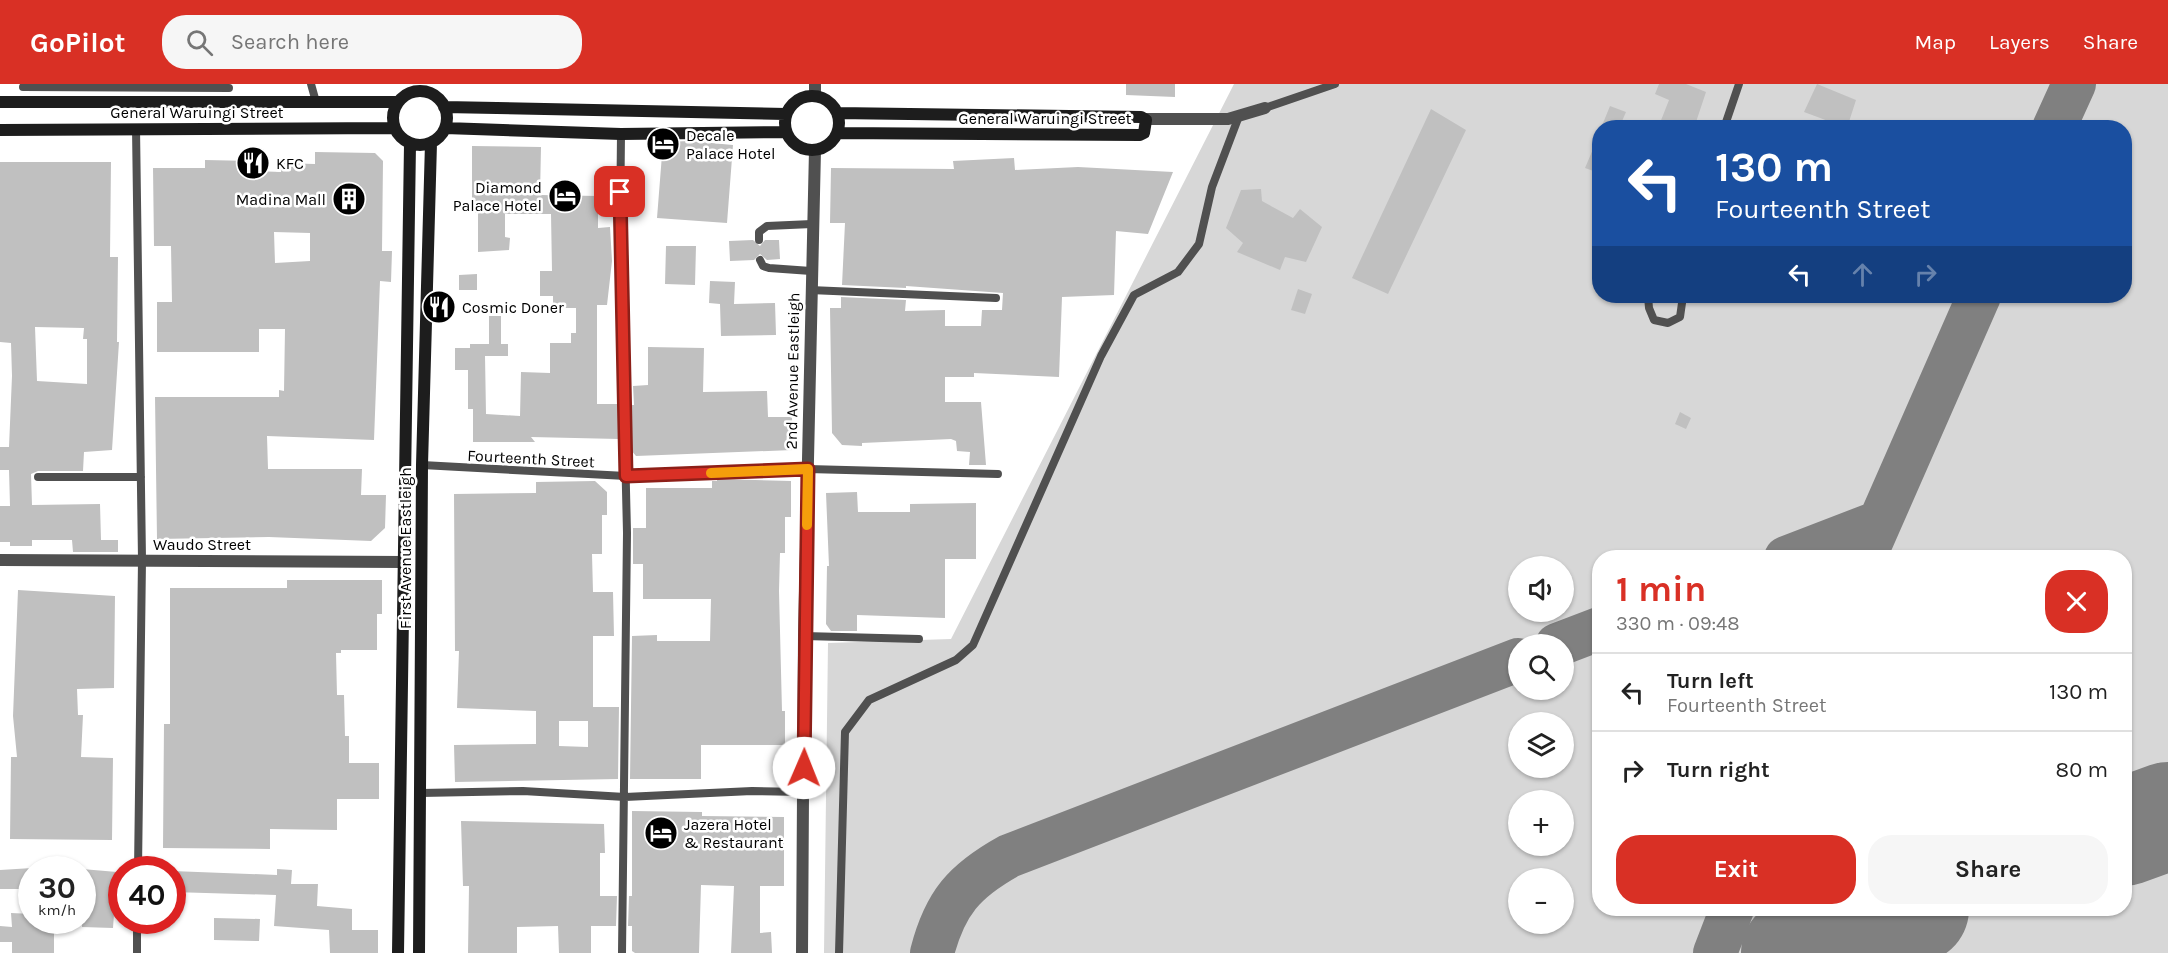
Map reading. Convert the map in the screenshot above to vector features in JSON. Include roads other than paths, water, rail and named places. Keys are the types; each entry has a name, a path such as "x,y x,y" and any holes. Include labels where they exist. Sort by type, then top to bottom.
{"main road":[{"path":"428,88 444,107 445,128 431,143 410,144 398,135 394,128 394,110 405,93 428,88"},
{"path":"815,90 837,113 837,133 828,145 815,150 797,146 786,132 786,114 797,100 815,90"},
{"name":"General Waruingi Street","path":"0,102 316,102 405,93"},
{"path":"444,107 786,114"},
{"name":"General Waruingi Street","path":"837,113 1145,119 1144,133 1140,135 837,133"},
{"name":"General Waruingi Street","path":"0,130 394,128"},
{"path":"445,128 621,134 786,132"},
{"name":"First Avenue Eastleigh","path":"419,953 422,793 422,465 431,143"},
{"name":"First Avenue Eastleigh","path":"398,953 410,144"}],"street":[{"path":"1145,119 1228,119 1265,108"},
{"name":"2nd Avenue Eastleigh","path":"802,953 804,636 810,290 815,150"},
{"name":"Waudo Street","path":"0,560 404,562"}],"lane":[{"path":"310,84 316,102"},
{"path":"1265,108 1335,84"},
{"path":"1727,120 1739,84"},
{"path":"22,101 23,85 229,86 229,103"},
{"path":"839,953 845,732 869,700 956,660 973,645 1101,356 1134,295 1178,272 1199,244 1212,187 1239,116"},
{"path":"136,128 142,560 138,856"},
{"path":"621,134 626,476 622,953"},
{"path":"759,240 759,232 767,226 812,224"},
{"path":"760,260 763,266 769,268 811,271"},
{"path":"810,290 996,298"},
{"path":"1649,303 1654,321 1668,323 1680,317 1682,303"},
{"name":"Fourteenth Street","path":"422,465 626,476 808,469 998,474"},
{"path":"38,477 141,477"},
{"path":"804,636 919,639"},
{"path":"422,793 523,791 625,796 752,791 804,792"},
{"path":"137,934 137,953"}],"place":[{"name":"Decale Palace Hotel","path":"663,144"},
{"name":"KFC","path":"253,163"},
{"name":"Diamond Palace Hotel","path":"565,196"},
{"name":"Madina Mall","path":"349,199"},
{"name":"Cosmic Doner","path":"439,307"},
{"name":"Jazera Hotel & Restaurant","path":"661,833"}]}
